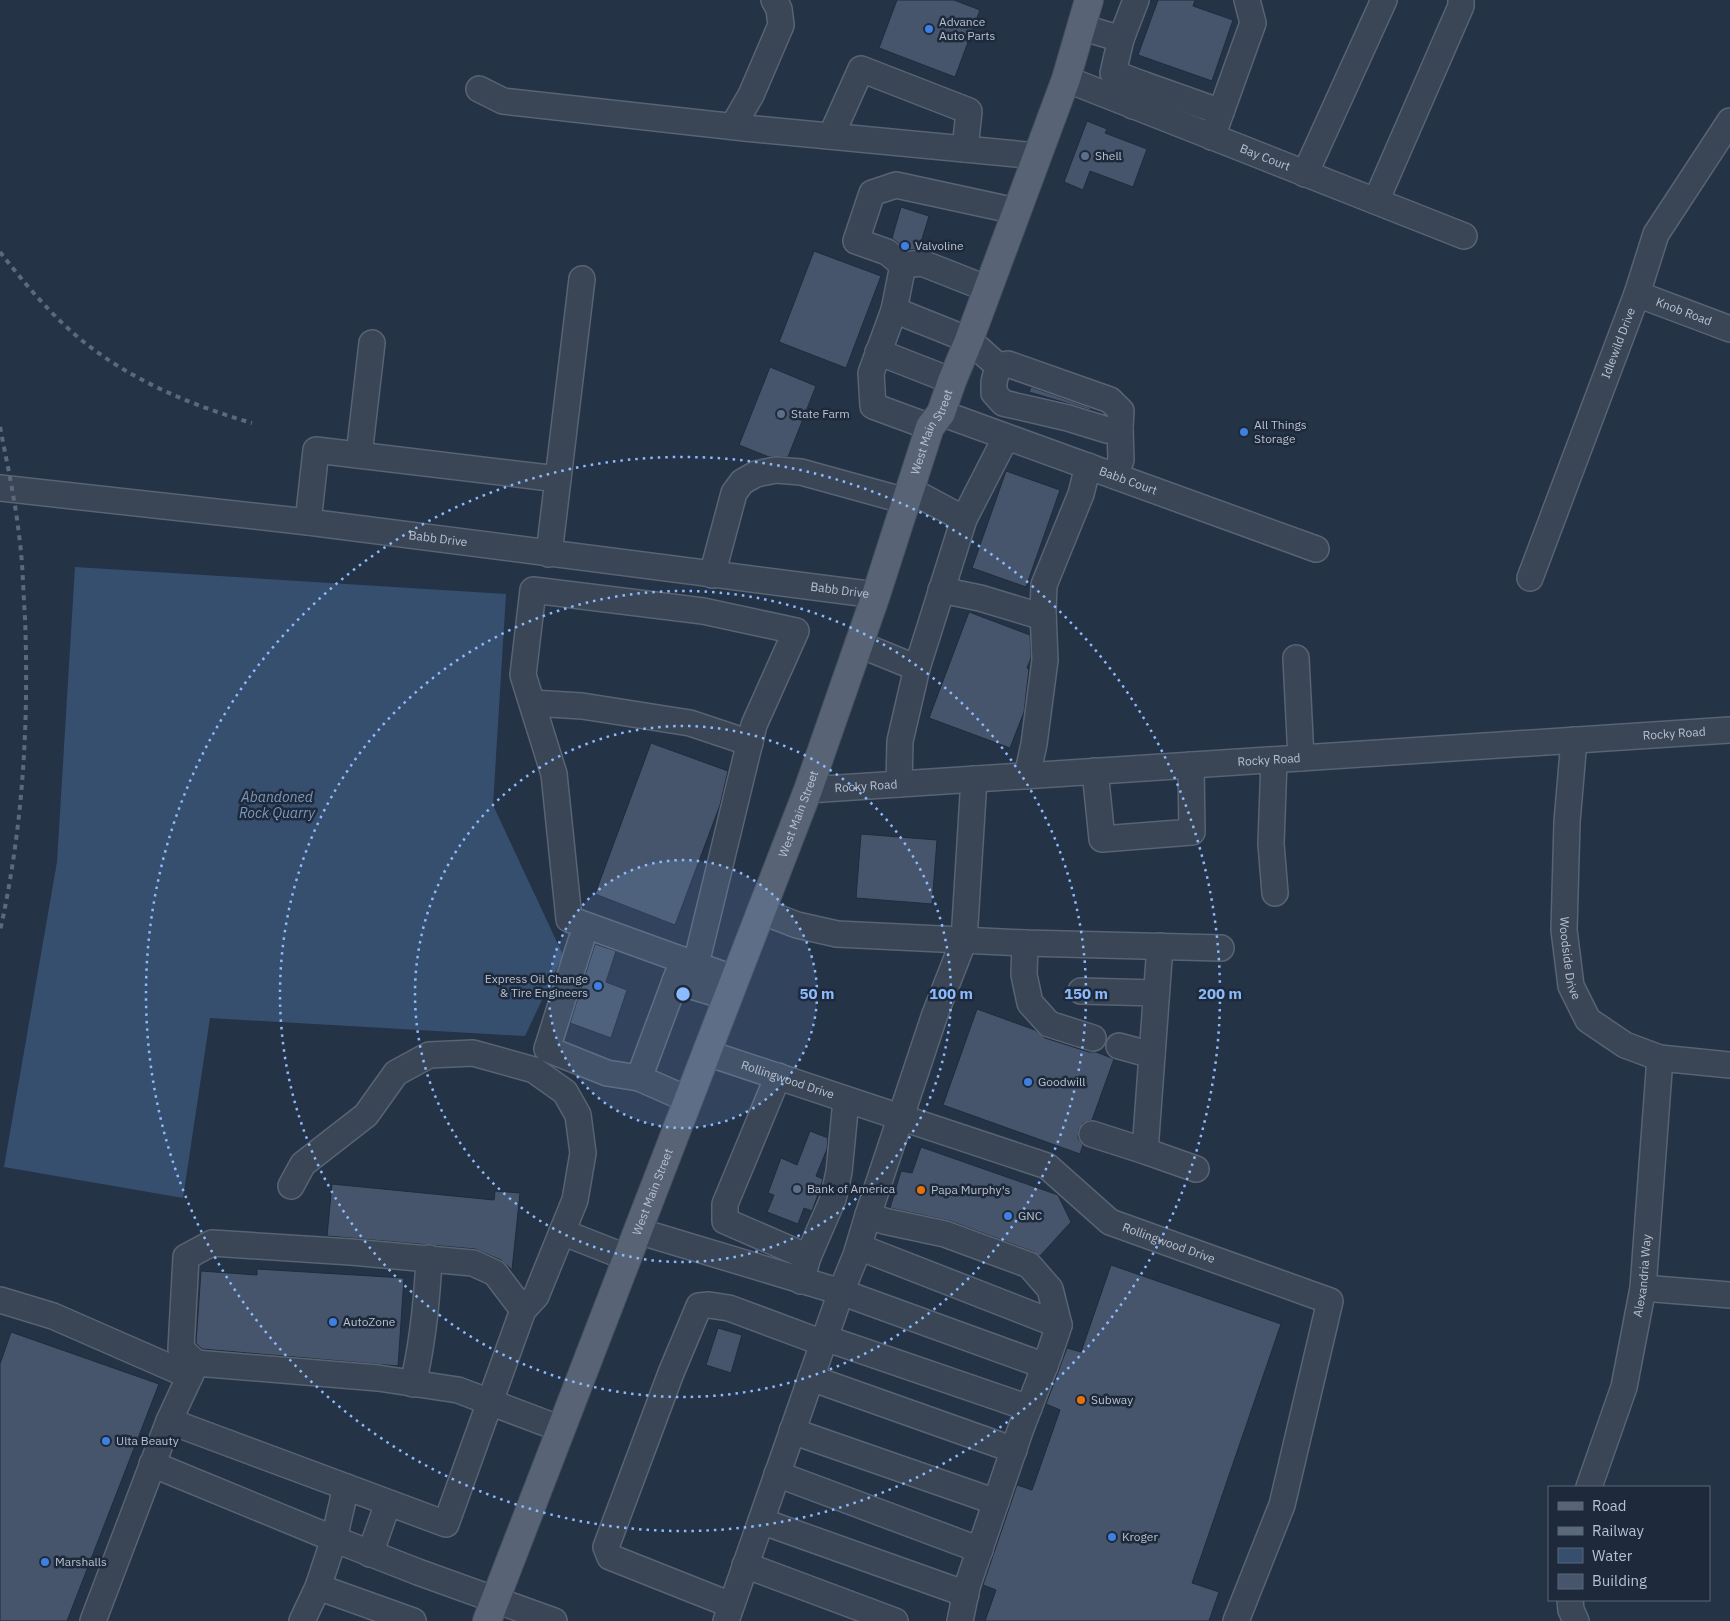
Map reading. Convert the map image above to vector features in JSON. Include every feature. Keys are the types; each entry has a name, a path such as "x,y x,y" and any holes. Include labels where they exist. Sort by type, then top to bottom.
{"main road":[{"name":"West Main Street","path":"491,1610 808,790 935,420 969,340 1066,79 1089,0"}],"street":[{"path":"733,126 752,95 781,25 780,9 774,0"},
{"path":"1136,0 1121,38 1113,73 1137,95 1221,112"},
{"path":"1212,137 1253,23 1247,0"},
{"path":"1305,174 1384,0"},
{"path":"1376,201 1461,6 1461,0"},
{"path":"1081,27 1121,38"},
{"path":"831,136 861,69 969,111 965,149"},
{"name":"Bay Court","path":"1066,79 1137,95 1212,137 1464,236"},
{"path":"479,89 503,101 1037,156"},
{"name":"Idlewild Drive","path":"1530,578 1637,294 1656,234 1730,121"},
{"path":"988,289 913,264 856,241 872,193 896,185 1016,210"},
{"path":"913,264 878,352 952,381"},
{"path":"549,554 582,279"},
{"name":"Knob Road","path":"1637,294 1730,329"},
{"path":"894,310 969,340 998,366"},
{"path":"359,455 372,343"},
{"name":"Babb Court","path":"878,352 871,373 873,406 1006,436 1316,549"},
{"path":"998,366 1008,364 1110,400 1121,411 1121,460 1115,476"},
{"path":"998,366 994,382 994,393 1003,403 1068,418 1107,430 1120,428"},
{"path":"898,784 900,741 917,668 941,590 964,519 1006,436"},
{"path":"308,522 316,450 558,479"},
{"path":"1027,776 1034,744 1045,660 1044,585 1081,494 1088,466"},
{"path":"712,575 734,493 742,482 756,474 776,470 801,472 908,496 964,519"},
{"name":"Babb Drive","path":"0,488 308,522 876,595"},
{"path":"639,1078 684,968 754,725 796,630 703,611 533,590 523,675 554,774 569,919 684,968 732,988"},
{"path":"941,590 980,598 1043,617"},
{"path":"858,644 917,668"},
{"path":"1296,658 1301,758"},
{"path":"532,703 582,706 690,723 750,743"},
{"name":"Rocky Road","path":"808,790 1730,730"},
{"name":"Woodside Drive","path":"1574,740 1567,822 1564,930 1571,986 1588,1020 1625,1045 1660,1058 1730,1065"},
{"path":"1274,760 1272,844 1275,893"},
{"path":"1095,771 1102,840 1192,832 1191,765"},
{"path":"974,779 964,940 935,1014 859,1247 841,1292 824,1341 811,1378 745,1565 733,1615 610,1558 606,1546 671,1373 699,1306 709,1305 729,1308 824,1341 1029,1408"},
{"path":"761,910 797,925 837,934 1025,943 1221,948"},
{"path":"581,940 547,1049 607,1073 639,1078 689,1100"},
{"path":"1025,943 1024,975 1030,1003 1050,1024 1092,1038"},
{"path":"1145,1151 1160,946"},
{"path":"1082,991 1156,994"},
{"path":"1119,1046 1152,1055"},
{"path":"169,1421 446,1524 523,1310 536,1296 575,1200 583,1153 578,1115 564,1092 534,1070 473,1052 429,1055 396,1073 366,1115 304,1164 292,1186"},
{"name":"Rollingwood Drive","path":"707,1053 1047,1166 1110,1222 1330,1301 1282,1505 1236,1621"},
{"name":"Alexandria Way","path":"1589,1486 1624,1387 1643,1288 1660,1058"},
{"path":"778,1076 725,1204 725,1221 808,1256"},
{"path":"801,1281 808,1256 833,1199 839,1172 846,1100"},
{"path":"1092,1134 1196,1169"},
{"path":"868,1216 945,1234 1029,1265 1050,1289 1059,1325 996,1502 966,1594 960,1621"},
{"path":"638,1231 841,1292 1045,1366"},
{"path":"562,1232 628,1258"},
{"path":"193,1369 181,1349 186,1257 212,1243 429,1258 473,1263 495,1274 523,1310"},
{"path":"859,1247 1059,1325"},
{"path":"413,1384 420,1354 426,1309 429,1258"},
{"path":"1643,1288 1730,1295"},
{"path":"0,1300 53,1316 193,1369 378,1378 458,1390 561,1429"},
{"path":"93,1621 169,1421 193,1369"},
{"path":"811,1378 1014,1450"},
{"path":"792,1431 996,1502"},
{"path":"152,1464 370,1554 491,1610 554,1621"},
{"path":"777,1474 980,1550"},
{"path":"302,1621 318,1587 334,1539 346,1487"},
{"path":"370,1554 388,1503"},
{"path":"761,1520 966,1594"},
{"path":"745,1565 895,1621"},
{"path":"318,1587 413,1621"},
{"path":"1570,1601 1571,1610 1576,1621"}],"water":[{"name":"Abandoned Rock Quarry","path":"75,567 506,594 493,805 563,955 525,1036 210,1018 183,1198 4,1167 57,862"}],"building":[{"name":"Advance Auto Parts","path":"897,0 954,0 980,10 955,77 879,48"},
{"path":"1158,0 1195,0 1193,6 1233,20 1212,81 1138,55"},
{"path":"1087,121 1107,129 1105,133 1147,149 1133,187 1090,171 1083,190 1064,182"},
{"path":"901,207 929,216 919,249 907,250 892,238"},
{"path":"814,251 881,276 846,368 779,342"},
{"path":"770,367 816,386 788,457 769,457 739,445"},
{"path":"1031,387 1091,408 1090,410 1029,392"},
{"path":"1006,471 1060,490 1026,587 972,568"},
{"path":"969,612 1030,635 1031,658 1027,668 1029,669 1024,712 1010,748 929,718"},
{"path":"651,743 728,771 720,805 675,925 595,894"},
{"path":"861,834 937,840 932,904 856,898"},
{"name":"Express Oil Change & Tire Engineers","path":"595,944 616,951 606,982 627,990 611,1038 570,1023"},
{"name":"Goodwill","path":"977,1009 1035,1030 1045,1038 1114,1059 1092,1120 1083,1123 1079,1129 1078,1138 1083,1145 1080,1154 943,1105"},
{"path":"810,1131 828,1138 827,1149 816,1176 823,1179 812,1211 804,1208 798,1224 767,1212 774,1195 768,1193 781,1158 797,1165"},
{"path":"921,1147 1058,1195 1071,1222 1040,1256 1034,1252 950,1221 890,1208 901,1171 912,1173"},
{"path":"332,1184 494,1200 495,1191 520,1193 512,1270 501,1260 475,1249 327,1236"},
{"path":"1111,1265 1281,1324 1192,1583 1219,1592 1209,1621 985,1621 996,1590 983,1585 1017,1485 1032,1490 1060,1410 1046,1404 1067,1348 1081,1352"},
{"path":"257,1269 404,1278 398,1366 202,1349 196,1343 201,1271 257,1275"},
{"path":"718,1328 742,1335 731,1373 706,1365"},
{"path":"11,1332 159,1384 67,1621 0,1621 0,1364"}],"railway":[{"path":"0,252 34,294 62,323 112,363 180,398 252,423"},
{"path":"0,427 13,494 20,545 26,657 23,775 14,853 0,931"}],"place":[{"name":"Advance Auto Parts","path":"929,29"},
{"name":"Shell","path":"1085,156"},
{"name":"Valvoline","path":"905,246"},
{"name":"State Farm","path":"781,414"},
{"name":"All Things Storage","path":"1244,432"},
{"name":"Express Oil Change & Tire Engineers","path":"598,986"},
{"name":"Goodwill","path":"1028,1082"},
{"name":"Bank of America","path":"797,1189"},
{"name":"Papa Murphy's","path":"921,1190"},
{"name":"GNC","path":"1008,1216"},
{"name":"AutoZone","path":"333,1322"},
{"name":"Subway","path":"1081,1400"},
{"name":"Ulta Beauty","path":"106,1441"},
{"name":"Kroger","path":"1112,1537"},
{"name":"Marshalls","path":"45,1562"}]}
